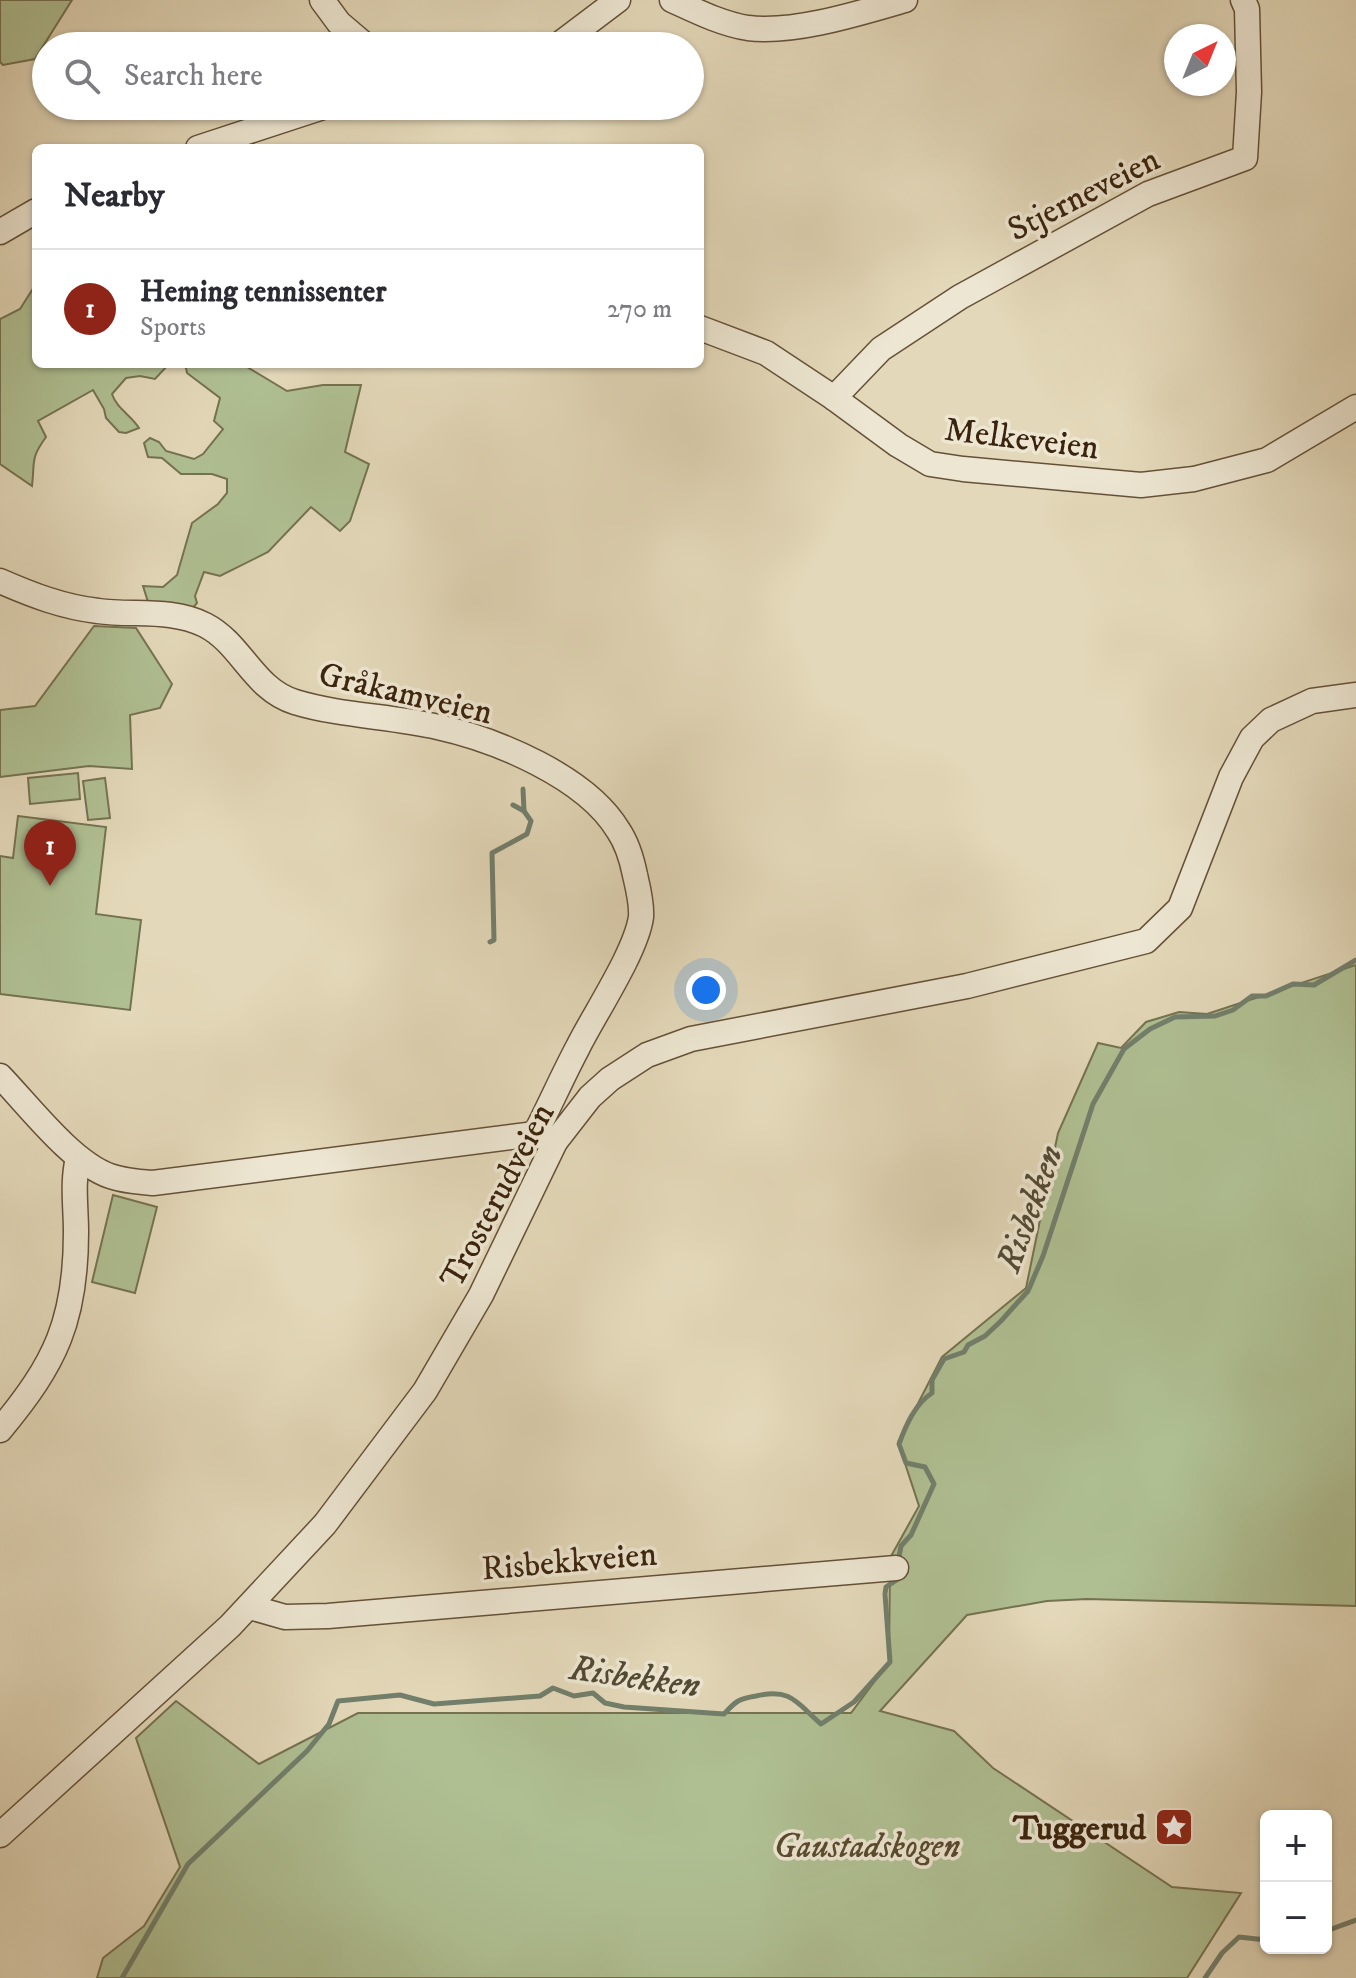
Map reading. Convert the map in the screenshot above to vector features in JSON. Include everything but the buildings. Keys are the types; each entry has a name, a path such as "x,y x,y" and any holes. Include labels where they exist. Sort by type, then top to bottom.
{"street":[{"path":"322,0 348,32"},
{"path":"576,32 618,0"},
{"path":"672,0 746,28 781,29 905,0"},
{"name":"Stjerneveien","path":"834,398 881,349 960,297 1148,194 1245,158 1249,92 1247,9 1243,0"},
{"path":"210,144 283,120"},
{"path":"0,232 32,213"},
{"name":"Melkeveien","path":"704,330 766,353 930,464 963,469 1141,485 1194,479 1267,460 1356,407"},
{"name":"Gråkamveien","path":"0,581 67,606 100,612 146,612 190,619 215,631 258,679 284,698 312,706 441,727 495,745 573,785 606,814 627,849 639,892 641,918 545,1138"},
{"name":"Trosterudveien","path":"0,1835 250,1607 325,1524 425,1391 481,1295 545,1138 610,1079 666,1046 725,1031 967,986 1146,941 1180,908 1231,777 1252,738 1271,720 1312,701 1356,695"},
{"path":"0,1076 78,1158 111,1176 153,1183 545,1138"},
{"path":"0,1430 41,1377 66,1324 72,1297 76,1234 74,1184 78,1158"},
{"name":"Risbekkveien","path":"250,1607 285,1617 328,1616 896,1568"}],"green space":[{"path":"0,0 72,0 52,32 32,32 32,60 3,65 0,62"},
{"path":"32,290 32,368 165,368 155,379 140,376 126,378 112,394 139,428 119,432 106,418 93,390 38,421 46,437 35,456 32,486 0,464 0,319 20,309"},
{"path":"186,368 249,368 287,391 323,385 361,385 345,452 369,464 350,521 340,531 311,507 268,552 220,576 204,572 195,596 197,603 192,609 149,605 143,586 163,587 177,575 192,523 218,504 227,493 227,479 212,474 181,474 162,458 148,457 144,443 150,438 159,442 166,451 194,459 203,454 223,429 214,421 220,398 187,373"},
{"path":"94,626 136,628 172,684 160,708 130,715 132,769 89,766 0,777 0,710 35,706"},
{"path":"78,773 80,799 30,804 28,778"},
{"path":"105,778 110,818 88,820 83,781"},
{"path":"18,816 106,827 96,914 141,920 130,1010 0,994 0,856 13,858"},
{"name":"Gaustadskogen","path":"1356,965 1356,1606 1087,1599 1047,1601 967,1615 880,1711 954,1731 993,1768 1172,1887 1241,1893 1187,1978 97,1978 103,1958 144,1926 180,1867 136,1738 176,1701 259,1764 358,1713 851,1713 889,1662 890,1558 919,1506 898,1442 942,1357 1026,1288 1058,1133 1098,1043 1121,1048 1146,1022 1179,1012 1207,1014"},
{"path":"113,1195 157,1207 135,1293 92,1282"}],"waterway":[{"path":"490,942 494,940 492,853 527,834 531,821 524,811 523,789"},
{"path":"513,805 524,811"},
{"name":"Risbekken","path":"898,1562 901,1546 911,1535 934,1484 925,1467 906,1463 899,1444 905,1430 916,1409 932,1393 932,1380 944,1359 964,1352 968,1345 985,1336 1028,1291 1043,1256 1093,1104 1124,1049 1150,1029 1175,1017 1215,1016 1233,1010 1252,996 1266,996 1293,984 1314,985 1356,960"},
{"name":"Risbekken","path":"122,1978 188,1864 307,1751 329,1724 338,1701 400,1695 434,1704 540,1696 553,1688 574,1696 593,1693 605,1703 624,1707 724,1714 741,1700 777,1694 799,1703 821,1724 854,1702 890,1662 885,1594 886,1587 898,1576"},
{"path":"1332,1929 1356,1920"},
{"path":"1205,1978 1222,1953 1239,1937 1260,1939"}],"place":[{"name":"Heming tennissenter","path":"50,886"},
{"name":"Tuggerud","path":"1174,1827"}]}
